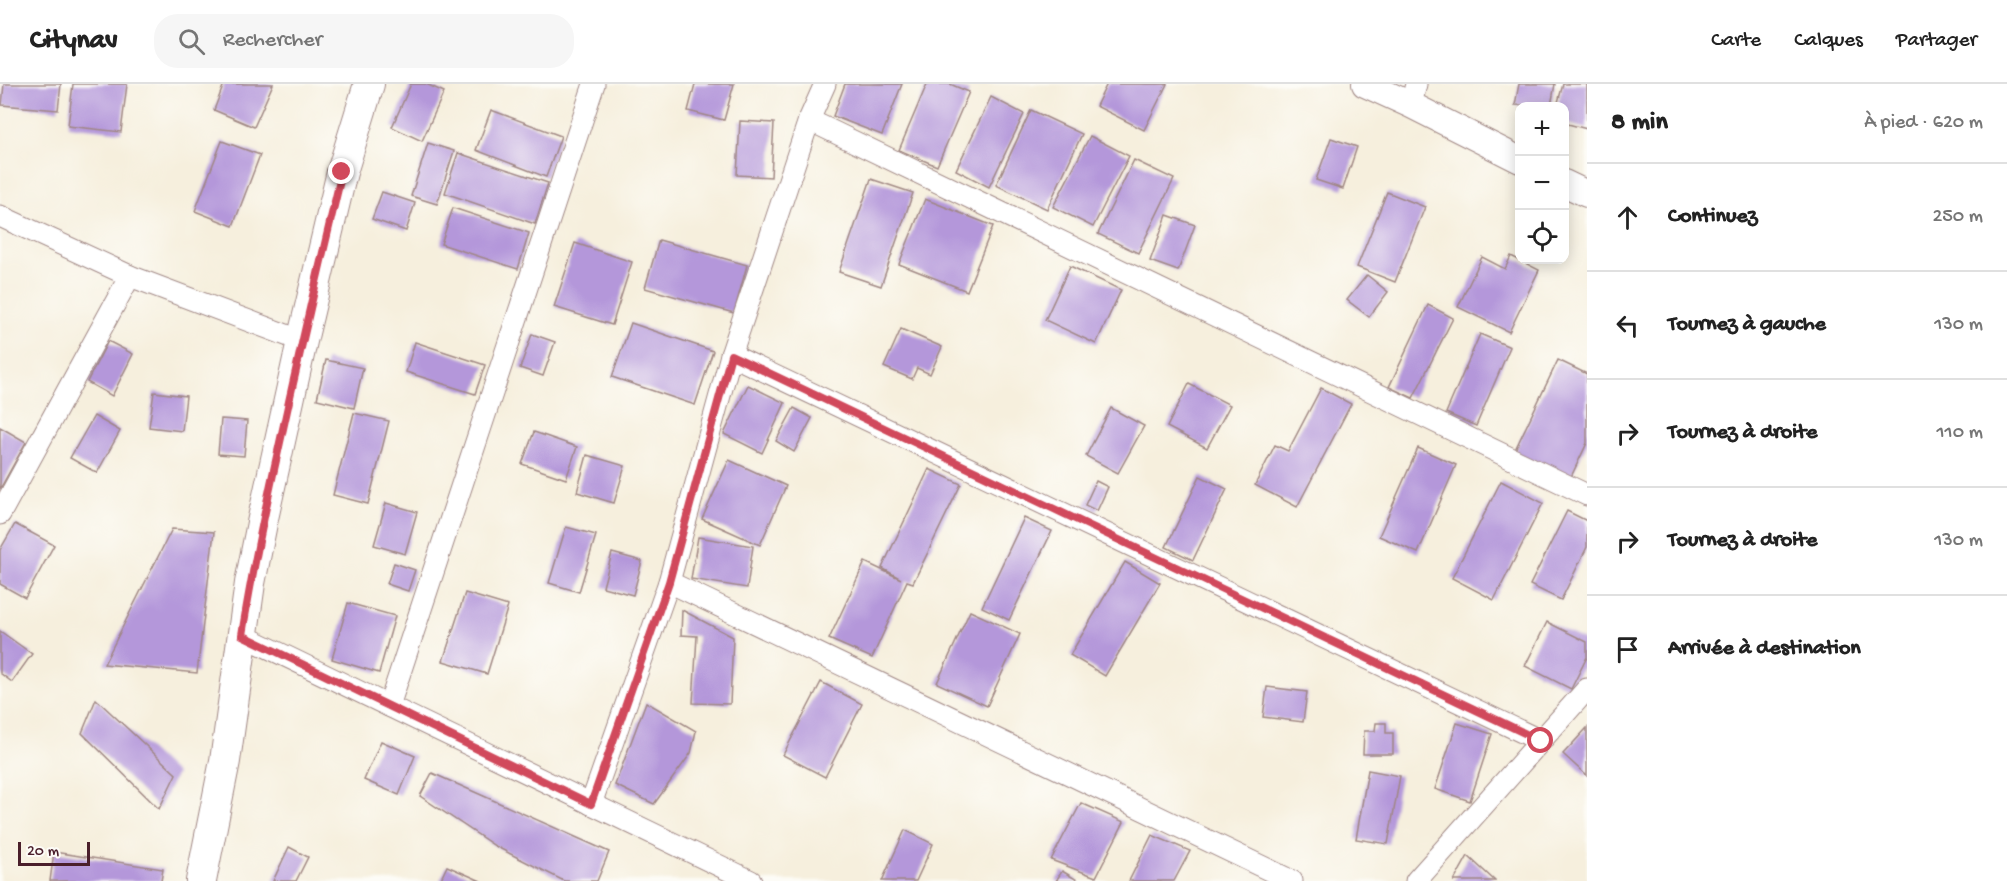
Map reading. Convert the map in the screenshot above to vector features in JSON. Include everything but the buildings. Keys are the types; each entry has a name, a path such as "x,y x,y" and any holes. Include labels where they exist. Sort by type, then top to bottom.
{"main road":[{"path":"204,880 225,761 250,583 302,340 342,172 369,84"}],"street":[{"path":"389,706 594,84"},
{"path":"591,804 669,582 731,355 808,120 825,84"},
{"path":"1365,84 1413,94 1515,157"},
{"path":"808,120 1587,495"},
{"path":"1569,185 1587,194"},
{"path":"0,216 130,276 302,340"},
{"path":"0,514 130,276"},
{"path":"731,355 1541,741"},
{"path":"669,582 1292,881"},
{"path":"242,635 751,881"},
{"path":"1416,881 1587,689"}],"route":[{"path":"342,172 262,523 242,635 591,804 669,582 731,355 1541,741"}]}
